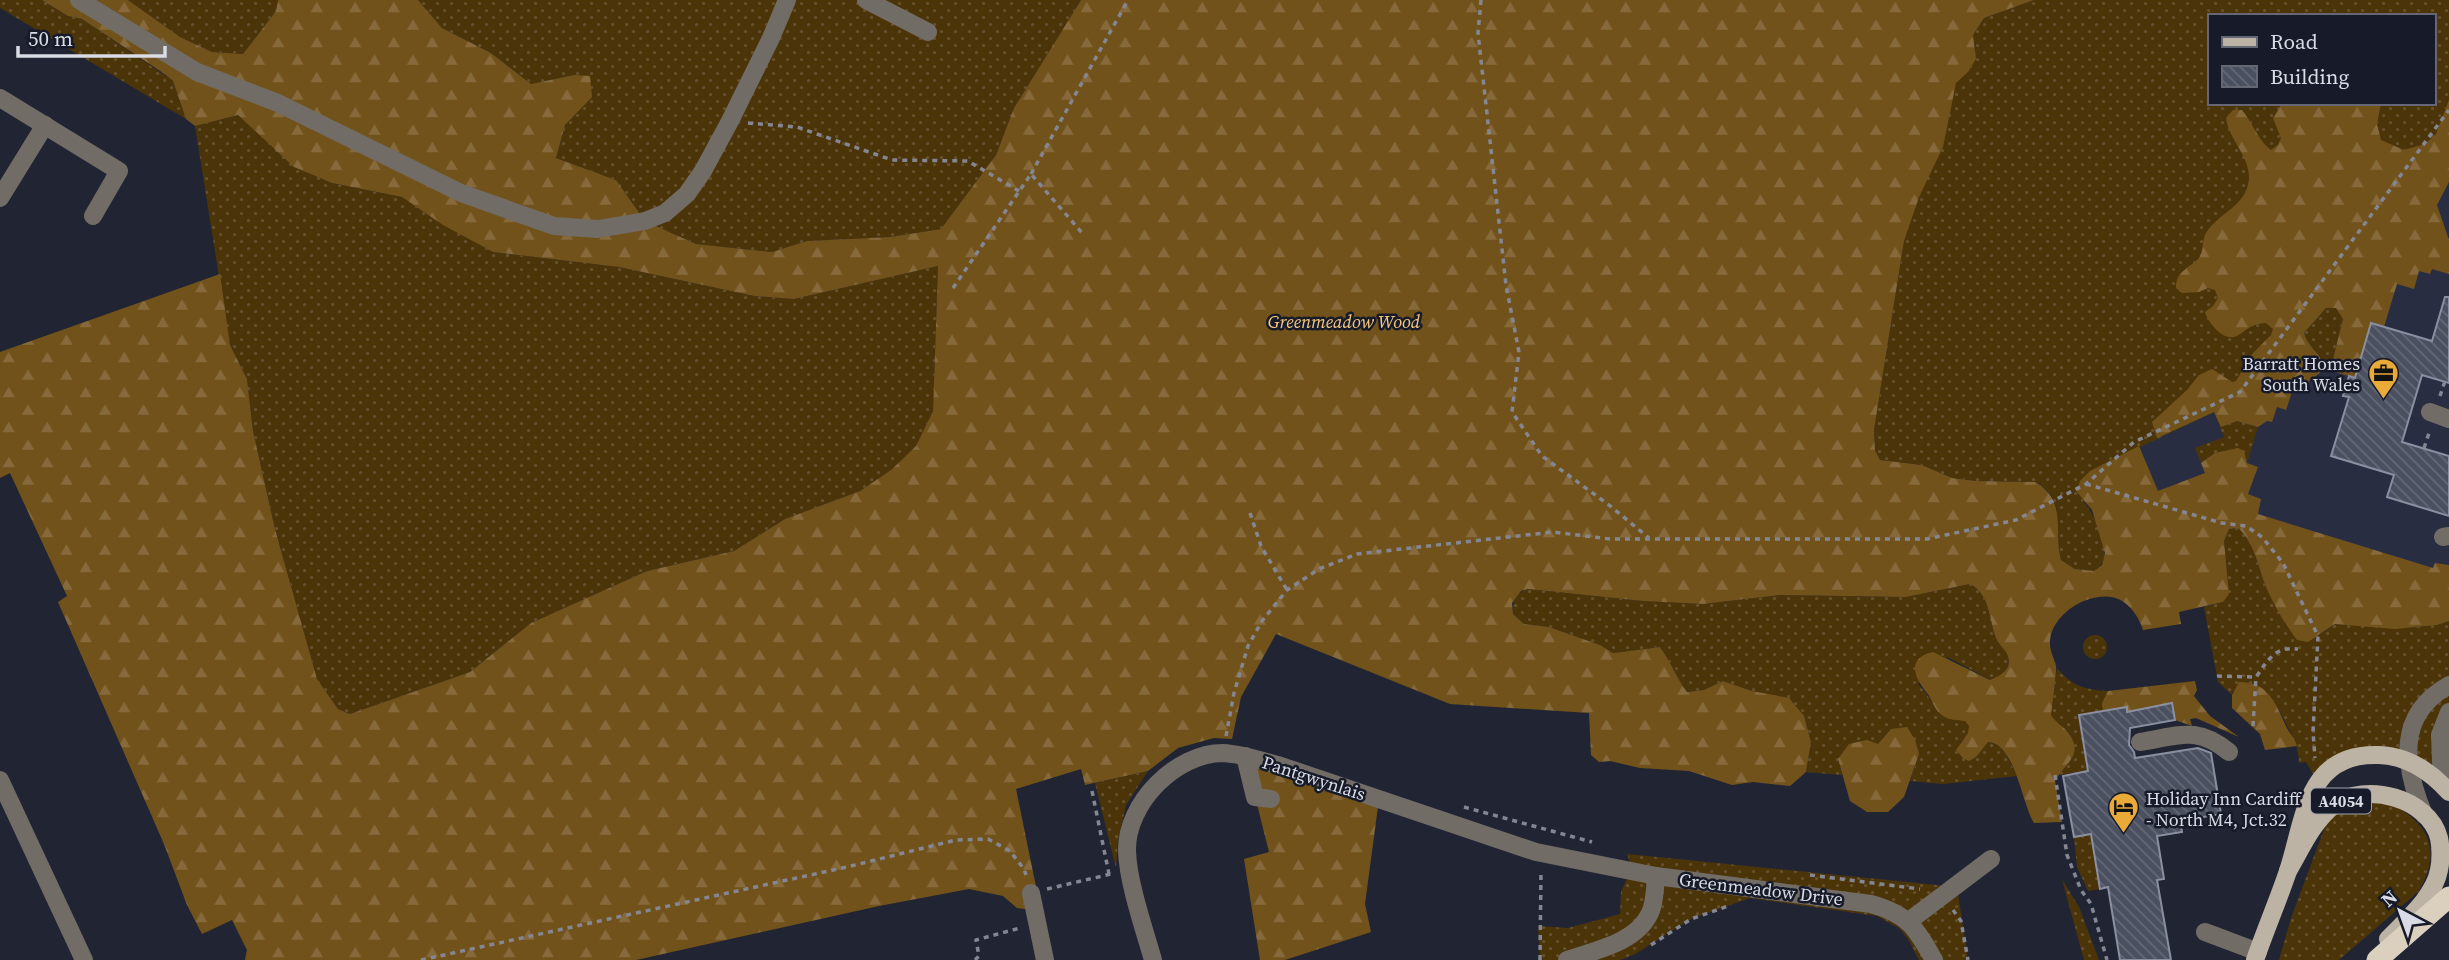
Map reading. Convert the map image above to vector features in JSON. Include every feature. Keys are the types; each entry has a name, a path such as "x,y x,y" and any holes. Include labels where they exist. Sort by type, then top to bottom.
{"highway":[{"path":"2376,960 2449,897"}],"main road":[{"name":"A4054","path":"2256,956 2288,871 2302,813 2318,782 2328,771 2363,755 2386,755 2407,761 2430,773 2445,788"},
{"name":"A4054","path":"2288,871 2322,816 2336,803 2348,798 2374,794 2389,796 2409,804 2424,815"},
{"path":"2369,960 2431,891 2439,872 2439,836 2424,815"}],"street":[{"path":"79,0 197,72 278,103 461,193 554,226 597,229 645,221 664,213 687,194 703,171 730,121 787,0"},
{"path":"866,0 928,32"},
{"path":"0,98 120,171 93,216"},
{"path":"0,198 45,125"},
{"path":"2430,412 2449,419"},
{"path":"2424,815 2412,784 2407,761 2408,748 2417,717 2433,696 2449,685"},
{"path":"2445,788 2440,735 2449,712"},
{"path":"2140,742 2196,734 2215,741 2229,752"},
{"name":"Pantgwynlais","path":"1153,960 1129,869 1127,849 1130,832 1140,807 1157,781 1187,761 1207,755 1223,753 1245,756 1541,853 1656,876"},
{"path":"1245,756 1255,797 1271,799"},
{"path":"0,780 84,960"},
{"path":"1934,960 1909,921 1991,859"},
{"name":"Greenmeadow Drive","path":"1567,960 1615,943 1639,931 1651,912 1656,876 1871,904 1890,909 1909,921"},
{"path":"1031,893 1045,960"},
{"path":"2204,932 2256,956"}],"path":[{"path":"953,288 1031,174 1128,0"},
{"path":"1481,0 1479,47 1506,285 1519,352 1512,412 1542,456 1650,539"},
{"path":"1223,753 1234,693 1248,646 1262,621 1287,590 1319,569 1357,554 1553,532 1610,539 1927,539 2015,520 2086,484 2134,442 2240,392 2449,110"},
{"path":"730,121 797,127 892,160 968,161 1019,191"},
{"path":"1031,174 1083,234"},
{"path":"2086,484 2222,523 2246,526 2262,537 2283,564 2318,636 2313,732 2318,782"},
{"path":"1250,513 1261,546 1287,590"},
{"path":"2252,726 2256,677 2274,653 2287,648 2298,649"},
{"path":"2217,676 2256,677"},
{"path":"2055,775 2067,855 2081,890 2091,904 2107,960"},
{"path":"1092,791 1109,874"},
{"path":"1462,806 1602,846"},
{"path":"421,960 820,873 957,840 988,839 1010,850 1024,869 1031,893 1129,869"},
{"path":"1540,960 1538,926 1541,853"},
{"path":"1803,874 1938,891 1944,895 1961,921 1968,960"},
{"path":"1647,947 1691,919 1765,890"},
{"path":"975,960 979,956 976,940 1038,923"}],"shaded area":[{"path":"0,0 42,0 68,16 82,19 173,81 186,119 0,8"},
{"path":"128,0 278,0 276,11 243,54 212,52 180,37"},
{"path":"418,0 1081,0 1014,108 996,155 941,229 890,237 807,241 772,252 696,244 645,221 616,180 556,158 565,125 591,97 574,75 531,84 491,53 442,28"},
{"path":"2034,0 2449,0 2449,147 2323,304 2237,421 2258,427 2247,463 2244,452 2215,453 2201,463 2195,448 2224,437 2214,412 2090,471 2083,501 2096,521 2104,549 2102,563 2094,571 2075,569 2061,560 2056,508 2047,490 2037,482 1952,478 1922,465 1880,460 1875,450 1874,430 1904,241 1956,83 1968,71 1975,57 1973,35 1984,18"},
{"path":"238,115 264,138 332,183 402,197 444,225 493,252 619,267 754,296 794,299 938,266 933,411 916,446 891,470 860,491 785,519 734,551 647,571 531,623 470,672 350,714 338,709 317,679 275,529 253,431 247,379 230,345 195,126"},
{"path":"2449,178 2449,614 2162,522 2122,452"},
{"path":"2326,308 2336,308 2343,319 2333,359 2335,372 2324,366 2304,333"},
{"path":"2238,528 2251,546 2266,588 2287,626 2318,636 2335,624 2421,627 2449,621 2449,792 2374,754 2318,782 2306,762 2299,763 2295,742 2279,709 2233,691 2232,695 2218,682 2204,607 2223,602 2228,583 2224,541 2229,529"},
{"path":"1970,584 1977,588 1985,600 1996,638 2009,657 2007,668 1991,680 1947,657 1918,684 1942,713 1965,720 1969,733 1960,743 1976,757 1987,742 1998,745 2006,754 2017,776 1943,784 1910,781 1919,754 1891,729 1878,744 1838,759 1842,775 1806,772 1811,742 1804,716 1752,691 1723,681 1704,690 1687,692 1660,647 1613,653 1600,645 1549,627 1524,624 1513,614 1515,598 1528,589 1643,601 1703,604 1781,595 1906,597"},
{"path":"2090,635 2100,635 2107,642 2107,652 2100,659 2090,659 2083,652 2083,642"},
{"path":"2057,668 2080,686 2108,691 2088,771 2058,775 2068,764 2074,746 2069,733 2051,715"},
{"path":"1148,771 1126,805 1118,841 1116,868 1095,783"},
{"path":"2387,801 2413,818 2427,838 2430,862 2419,891 2339,960 2279,960 2291,918 2325,827 2338,813 2352,805"},
{"path":"2097,832 2100,889 2088,891 2077,867 2074,837"},
{"path":"1627,854 1957,887 1968,960 1919,960 1899,928 1877,916 1750,898 1691,919 1635,954 1620,960 1540,960 1538,926 1568,928 1620,914 1621,892 1632,868"},
{"path":"2062,879 2079,907 2099,960 2084,960"}],"green space":[{"name":"Greenmeadow Wood","path":"42,0 128,0 180,37 212,52 243,54 276,11 278,0 418,0 442,28 491,53 531,84 574,75 590,76 592,97 565,125 556,158 616,180 645,221 696,244 772,252 807,241 890,237 941,229 996,155 1014,108 1081,0 2034,0 1984,18 1973,35 1976,59 1968,72 1956,83 1943,147 1919,197 1904,241 1874,430 1875,450 1880,460 1922,465 1952,478 2036,482 2046,490 2056,508 2061,560 2075,569 2094,571 2102,565 2105,553 2092,510 2077,492 2080,481 2090,471 2139,446 2158,491 2205,473 2201,463 2215,453 2238,448 2244,451 2247,463 2258,467 2248,494 2261,499 2258,514 2433,568 2435,563 2449,565 2449,621 2437,625 2395,629 2335,624 2308,642 2297,640 2271,597 2248,539 2238,528 2229,529 2224,541 2229,594 2223,602 2179,612 2181,624 2143,630 2139,619 2122,601 2111,597 2091,598 2072,607 2057,622 2050,640 2056,669 2051,715 2067,731 2075,746 2072,758 2055,781 2062,822 2034,823 2005,752 1988,742 1976,757 1969,761 1963,758 1956,750 1968,733 1969,726 1965,721 1940,714 1916,675 1916,663 1924,655 1933,652 1990,680 2007,668 2009,658 1996,638 1985,600 1977,588 1970,584 1906,597 1781,595 1703,604 1643,601 1528,589 1521,591 1512,603 1513,614 1524,624 1549,627 1600,645 1613,653 1660,647 1687,692 1704,690 1723,681 1752,691 1789,698 1804,716 1811,742 1806,772 1790,786 1753,782 1732,785 1689,771 1599,762 1591,755 1589,713 1450,704 1276,634 1241,697 1232,739 1214,738 1178,748 1148,771 1085,785 1081,769 1016,789 1041,911 1017,908 1003,896 969,889 879,906 636,960 245,960 247,950 232,920 202,934 187,905 164,844 58,602 67,596 10,473 0,478 0,352 220,274 230,345 247,379 253,431 275,529 317,679 338,709 350,714 470,672 531,623 647,571 734,551 785,519 860,491 891,470 916,446 933,411 938,266 794,299 754,296 619,267 493,252 443,225 402,197 332,183 294,167 238,115 195,126 186,119 173,81 82,19 68,16"},
{"path":"2449,100 2449,182 2437,205 2449,240 2449,274 2432,269 2430,274 2419,271 2414,289 2397,284 2384,327 2371,323 2355,378 2335,372 2333,359 2343,319 2336,308 2326,308 2304,333 2324,366 2321,372 2304,385 2295,383 2286,410 2277,407 2272,422 2267,421 2258,427 2237,421 2221,427 2214,412 2157,438 2152,422 2187,390 2199,375 2212,369 2232,382 2236,381 2253,353 2271,335 2273,329 2266,323 2251,327 2234,337 2225,336 2212,325 2205,312 2218,298 2215,290 2208,288 2199,292 2182,293 2176,288 2180,274 2200,256 2206,233 2238,203 2247,188 2249,179 2246,163 2226,118 2233,110 2242,110 2271,150 2278,145 2281,138 2273,118 2279,105 2381,105 2377,124 2381,140 2404,150 2425,144 2436,134"},
{"path":"2195,681 2197,690 2194,696 2210,716 2239,737 2196,718 2190,719 2192,726 2175,720 2172,704 2128,714 2126,707 2104,712 2103,709 2102,704 2108,691"},
{"path":"2239,682 2257,685 2269,695 2297,746 2265,750 2260,734 2232,708 2232,695"},
{"path":"1907,727 1919,754 1904,797 1888,812 1867,812 1850,801 1838,759 1849,744 1867,740 1878,744 1891,729"},
{"path":"1245,756 1379,799 1365,904 1371,932 1285,960 1260,960 1244,859 1269,852"}],"building":[{"path":"2445,297 2449,297 2449,383 2422,375 2402,442 2449,456 2449,516 2387,497 2394,475 2331,456 2349,397 2343,396 2349,376 2355,378 2371,323 2432,341"},
{"name":"Holiday Inn Cardiff - North M4, Jct.32","path":"2172,703 2175,720 2130,728 2129,745 2135,758 2198,748 2211,753 2221,814 2180,821 2182,832 2157,836 2164,879 2157,880 2171,960 2120,960 2108,887 2100,889 2091,834 2074,837 2063,776 2088,771 2079,715 2127,707 2127,712"}],"place":[{"name":"Barratt Homes South Wales","path":"2383,400"},
{"name":"Holiday Inn Cardiff - North M4, Jct.32","path":"2123,835"}]}
